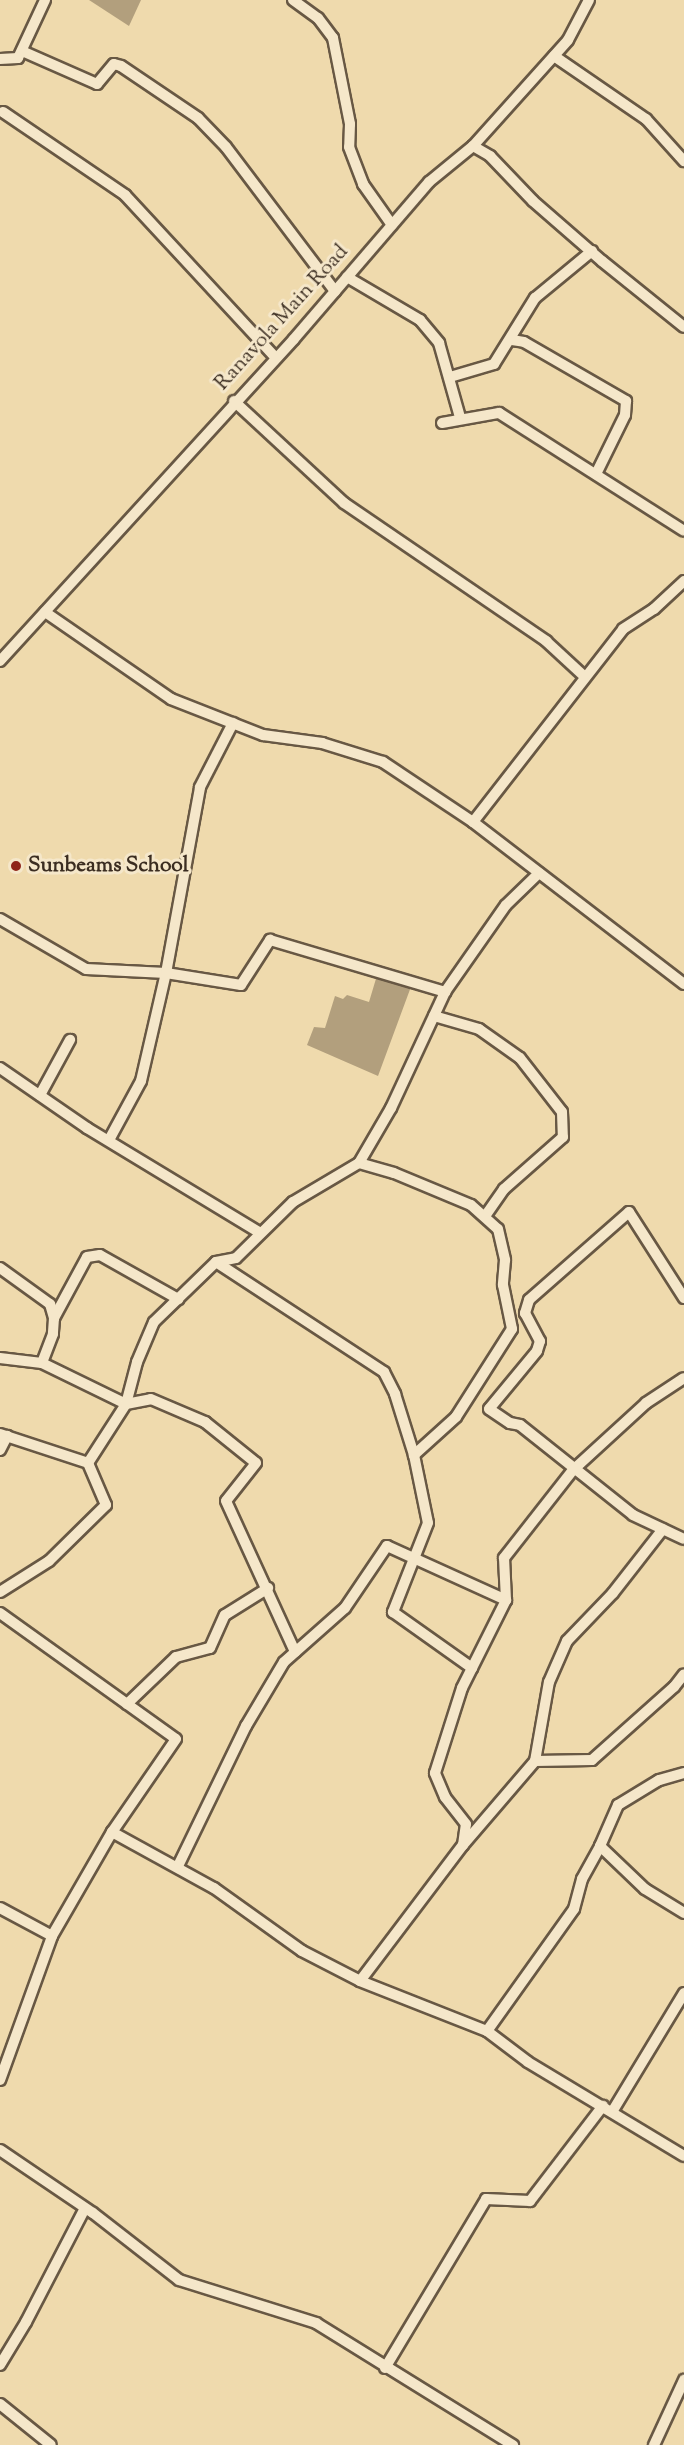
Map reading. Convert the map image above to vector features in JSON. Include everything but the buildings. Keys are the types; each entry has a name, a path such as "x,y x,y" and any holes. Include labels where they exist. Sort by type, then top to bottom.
{"street":[{"path":"0,59 11,61 22,51 45,0"},
{"path":"293,0 318,18 333,39 350,124 349,147 363,184 392,225"},
{"name":"Ranavola Main Road","path":"0,661 234,401 276,358 429,182 473,146 554,56 568,40 589,0"},
{"path":"22,51 66,67 97,84 114,64 121,66 198,118 226,147 335,291"},
{"path":"554,56 646,119 684,161"},
{"path":"3,112 125,195 276,358"},
{"path":"473,146 490,156 533,201 684,327"},
{"path":"450,377 494,364 512,340 536,298 592,251"},
{"path":"347,277 420,320 443,347 460,417"},
{"path":"512,340 524,342 626,401 625,415 596,474"},
{"path":"234,401 311,469 344,503 546,641 585,677"},
{"path":"442,423 460,417 499,413 684,531"},
{"path":"472,822 623,629 654,609 683,586"},
{"path":"45,612 171,699 262,735 322,743 383,762 472,822 684,984"},
{"path":"109,1140 141,1081 166,974 200,787 233,723"},
{"path":"88,1463 126,1404 137,1362 154,1322 216,1262 236,1258 293,1202 359,1163 391,1108 445,992 506,905 539,873"},
{"path":"0,919 86,969 166,974 241,985 270,940 445,992"},
{"path":"434,1016 479,1029 520,1059 562,1112 563,1137 504,1189 485,1216"},
{"path":"40,1095 70,1040"},
{"path":"0,1068 109,1140 260,1232"},
{"path":"359,1163 394,1173 471,1205 498,1229 504,1260 503,1285 512,1329 456,1417 414,1455"},
{"path":"684,1298 629,1212 529,1300 525,1313 540,1341 537,1351 489,1409 510,1424 520,1425 573,1470 633,1515 684,1539"},
{"path":"42,1363 54,1318 87,1257 100,1255 178,1299"},
{"path":"216,1262 384,1372 395,1394 414,1455 428,1523 393,1611 472,1668"},
{"path":"0,1269 50,1304 54,1318"},
{"path":"0,1358 42,1363 126,1404 151,1399 205,1422 256,1463 226,1501 268,1587 295,1652"},
{"path":"463,1845 466,1824 446,1797 435,1773 472,1668 506,1600 504,1558 573,1470 646,1403 684,1378"},
{"path":"0,1449 3,1435 88,1463 106,1506 49,1561 0,1592"},
{"path":"360,1981 463,1845 535,1761 549,1682 567,1641 663,1529"},
{"path":"178,1866 246,1726 284,1662 345,1608 387,1546 506,1600"},
{"path":"127,1704 176,1657 210,1648 225,1615 268,1587"},
{"path":"0,2080 52,1936 112,1832 176,1739 1,1616"},
{"path":"535,1761 592,1760 674,1687 684,1674"},
{"path":"487,2031 574,1909 582,1879 618,1805 659,1780 684,1773"},
{"path":"112,1832 178,1866 214,1888 302,1951 360,1981 487,2031 684,2156"},
{"path":"600,1846 645,1889 684,1913"},
{"path":"0,1908 52,1936"},
{"path":"385,2368 486,2199 530,2201 607,2109 684,1993"},
{"path":"0,2150 85,2208 179,2280 316,2323 385,2368 513,2445"},
{"path":"0,2365 27,2322 85,2208"},
{"path":"654,2445 684,2380"},
{"path":"0,2404 51,2445"}],"shaded area":[{"path":"89,0 141,0 129,26"},
{"path":"378,972 412,984 378,1076 307,1045 314,1027 325,1028 335,996 343,999 347,995 369,1002"}],"place":[{"name":"Sunbeams School","path":"16,866"}]}
